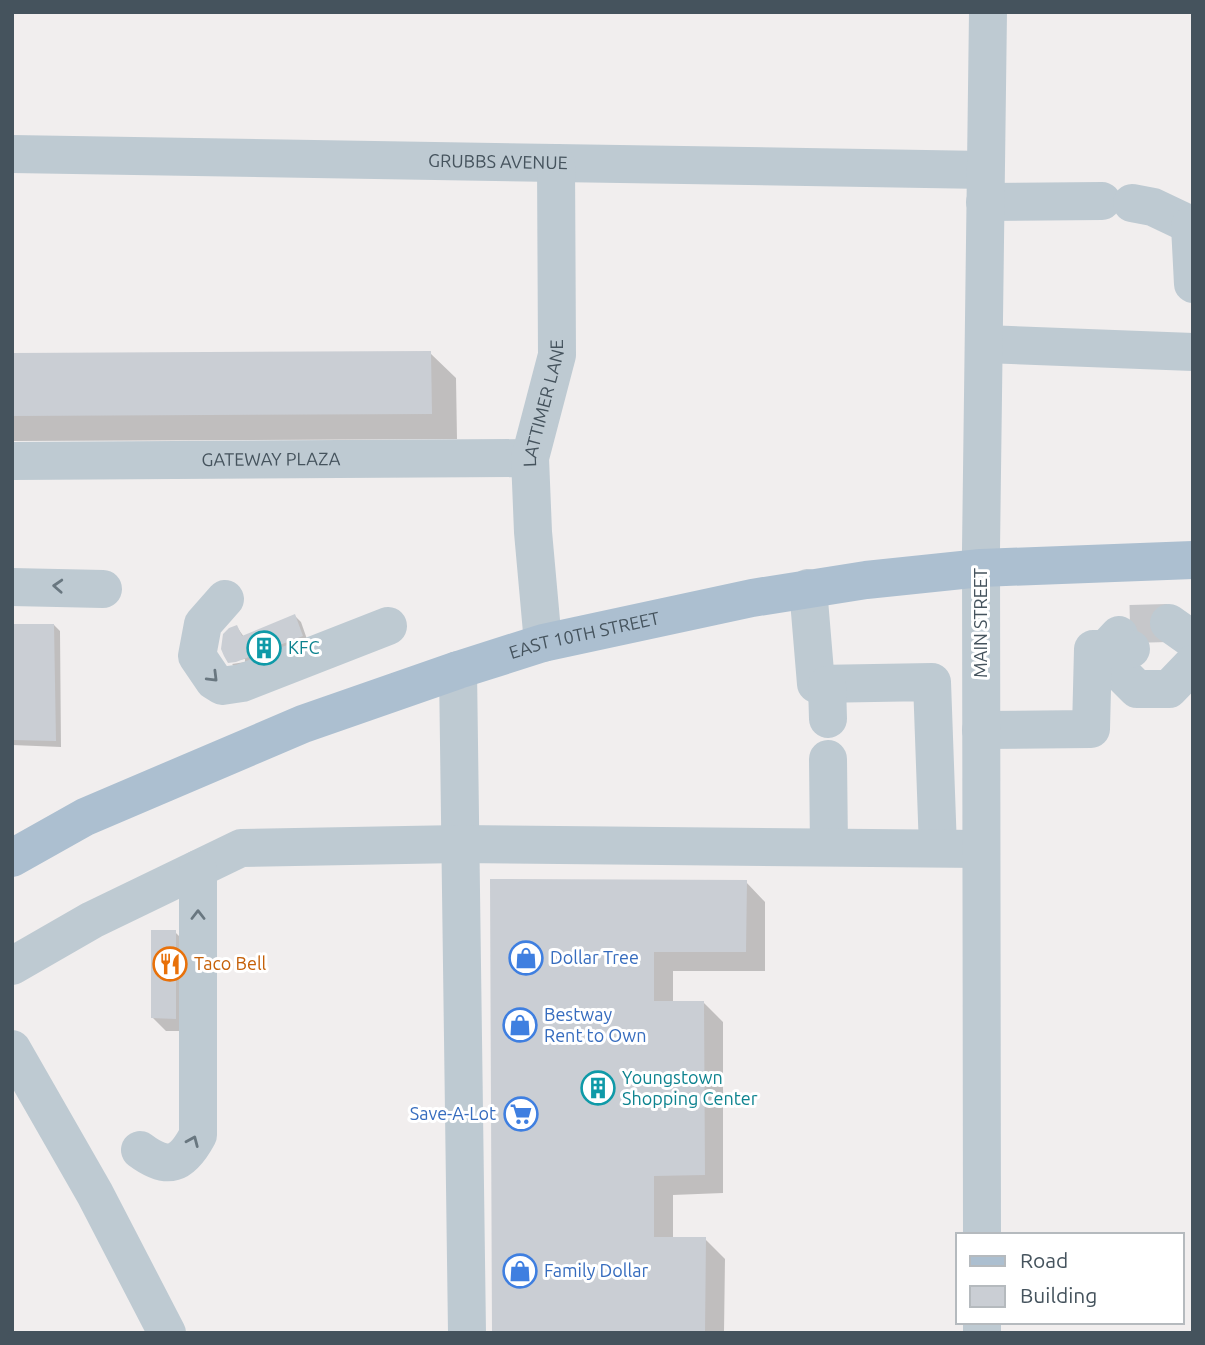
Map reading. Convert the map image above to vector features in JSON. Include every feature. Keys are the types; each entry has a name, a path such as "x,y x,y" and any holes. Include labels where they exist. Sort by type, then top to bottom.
{"main road":[{"name":"EAST 10TH STREET","path":"12,858 85,817 303,723 543,643 808,588 981,568 1193,560"}],"street":[{"name":"MAIN STREET","path":"982,1233 981,568 988,12"},
{"name":"GRUBBS AVENUE","path":"12,154 556,163 985,186 1153,207 1192,226"},
{"name":"LATTIMER LANE","path":"543,643 533,532 530,458 557,355 556,163"},
{"path":"1192,226 1193,284"},
{"path":"984,344 1193,352"},
{"name":"GATEWAY PLAZA","path":"12,461 530,458"},
{"path":"12,587 103,589"},
{"path":"808,588 816,684 827,702 932,682 938,848"},
{"path":"225,599 204,624 197,656 214,681 222,686 242,683 387,626"},
{"path":"935,762 981,746 1091,729 1093,649 1122,641 1113,665 1136,689 1169,689 1183,644"},
{"path":"458,670 467,1333"},
{"path":"828,759 829,847"},
{"path":"12,966 92,920 241,848 460,844 981,849"},
{"path":"140,1150 154,1161 163,1163 177,1160 188,1153 198,1135 198,869"},
{"path":"12,1049 95,1194 167,1333"}],"building":[{"path":"431,351 432,414 12,416 12,353"},
{"name":"KFC","path":"295,614 303,636 228,663 221,649 223,634 229,628 237,625 242,636"},
{"path":"12,624 54,624 56,741 12,740"},
{"name":"Youngstown Shopping Center","path":"490,879 747,880 746,952 654,952 654,1001 704,1001 705,1175 654,1176 654,1237 706,1237 705,1333 492,1333"},
{"name":"Taco Bell","path":"151,930 176,930 176,1019 151,1018"}],"tunnel":[{"path":"1130,624 1169,623"}],"place":[{"name":"KFC","path":"264,648"},
{"name":"Dollar Tree","path":"526,958"},
{"name":"Taco Bell","path":"170,964"},
{"name":"Bestway Rent to Own","path":"520,1025"},
{"name":"Youngstown Shopping Center","path":"598,1088"},
{"name":"Save-A-Lot","path":"521,1114"},
{"name":"Family Dollar","path":"520,1271"}]}
